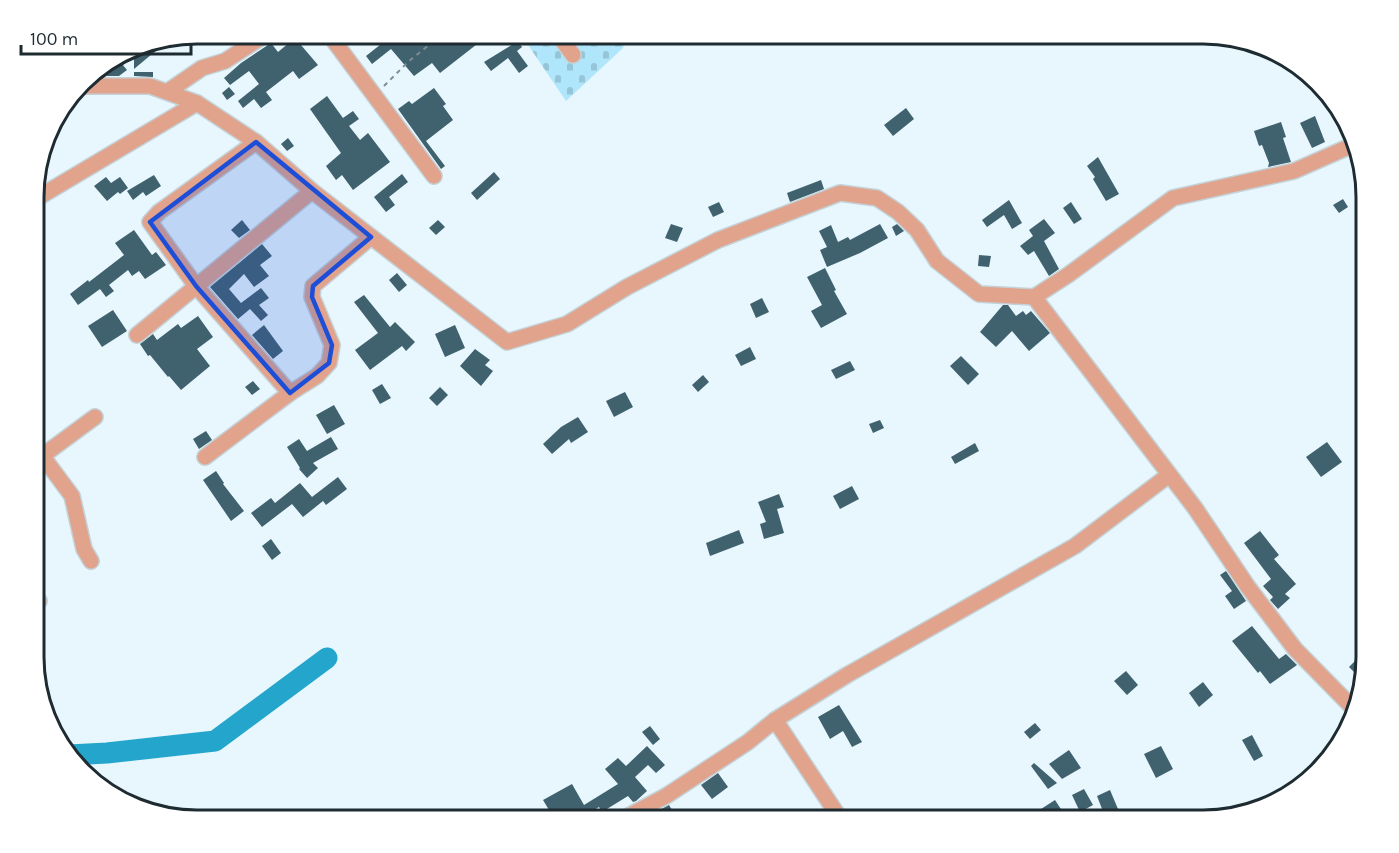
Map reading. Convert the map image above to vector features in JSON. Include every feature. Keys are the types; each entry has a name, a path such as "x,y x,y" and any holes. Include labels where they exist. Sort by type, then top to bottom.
{"street":[{"path":"167,92 202,68 225,61 251,44"},
{"path":"336,44 434,176"},
{"path":"565,44 573,55"},
{"path":"92,86 150,86 197,103 256,142 312,192 507,342 567,324 627,286 718,240 840,193 877,198 898,212 917,230 937,261 979,294 1034,297 1068,275 1173,198 1294,171 1347,148"},
{"path":"44,194 197,103"},
{"path":"256,142 159,212 150,222 196,286 290,393"},
{"path":"137,335 312,192"},
{"path":"205,457 290,393 317,376 329,363 332,345 312,297 313,286 371,237"},
{"path":"1034,297 1195,508 1248,587 1295,650 1348,703"},
{"path":"44,456 95,417"},
{"path":"44,465 72,496 84,549 91,561"},
{"path":"640,810 675,790 748,742 775,720 847,675 1075,546 1169,475"},
{"path":"775,720 834,809"}],"path":[{"path":"374,96 409,61 430,44"}],"highlighted area":[{"path":"256,142 371,237 313,286 312,297 332,345 329,363 290,393 196,286 150,222"}],"green space":[{"path":"527,44 624,44 623,48 566,101"}],"building":[{"path":"270,44 278,52 288,44 300,44 318,65 299,79 293,71 266,92 272,100 261,108 254,99 243,108 238,101 259,84 249,71 230,85 224,78 241,63"},
{"path":"381,44 477,44 440,73 432,63 414,76 391,49 372,64 366,56"},
{"path":"513,44 520,44 522,47 517,51 528,66 519,73 508,58 491,71 484,62"},
{"path":"160,48 134,69 134,58 138,55"},
{"path":"122,64 127,70 119,76 106,76"},
{"path":"134,72 153,72 153,77 134,76"},
{"path":"229,87 235,94 227,100 222,93"},
{"path":"434,88 446,104 443,106 453,120 426,141 445,166 441,169 398,109 409,101 412,104"},
{"path":"327,96 343,118 353,111 359,119 349,126 360,140 368,133 390,162 353,190 342,175 336,180 326,166 341,153 310,109"},
{"path":"906,108 914,119 893,136 884,125"},
{"path":"1315,116 1325,142 1312,148 1300,123"},
{"path":"1281,122 1286,137 1283,138 1291,162 1268,167 1269,163 1262,145 1259,146 1254,131"},
{"path":"288,138 294,146 287,151 281,144"},
{"path":"1098,157 1119,194 1106,201 1087,166"},
{"path":"494,172 500,179 477,200 471,193"},
{"path":"402,174 408,182 389,197 395,205 386,212 374,197"},
{"path":"154,175 161,186 146,196 143,192 133,200 127,191"},
{"path":"106,177 111,183 120,177 128,188 120,194 118,192 107,201 94,186"},
{"path":"821,180 824,189 790,202 787,193"},
{"path":"1343,199 1348,207 1339,213 1333,205"},
{"path":"1009,200 1022,223 1012,229 1004,215 987,227 982,220"},
{"path":"719,202 724,212 713,217 708,207"},
{"path":"1071,202 1082,219 1074,224 1063,208"},
{"path":"1044,219 1055,233 1044,241 1059,269 1049,276 1034,251 1028,255 1020,246 1033,236 1029,230"},
{"path":"242,220 250,230 239,238 231,230"},
{"path":"438,220 445,227 436,235 429,228"},
{"path":"671,224 683,228 677,242 665,238"},
{"path":"880,224 888,238 827,267 820,250 827,247 819,231 831,225 838,242 848,237 850,240"},
{"path":"897,224 904,231 896,236 892,227"},
{"path":"134,230 152,255 156,252 166,265 145,279 139,271 132,276 128,270 109,285 114,291 106,297 100,289 78,305 70,294 124,255 115,243"},
{"path":"262,244 272,256 260,265 269,276 254,287 244,274 229,289 241,303 261,288 269,298 259,305 268,315 261,321 250,309 238,319 210,287"},
{"path":"979,255 991,256 989,267 978,266"},
{"path":"825,268 836,290 834,291 847,314 821,328 811,311 822,305 807,277"},
{"path":"397,273 407,285 399,292 389,280"},
{"path":"364,295 390,327 395,322 415,342 406,351 402,346 370,370 355,350 378,333 354,302"},
{"path":"762,298 769,312 756,318 750,304"},
{"path":"1003,305 1008,305 1016,316 1023,311 1026,315 1031,311 1050,333 1029,351 1012,331 996,347 980,332"},
{"path":"113,310 127,331 102,347 88,326"},
{"path":"198,316 213,337 197,349 210,366 181,390 150,355 148,356 140,344 153,334 157,340 178,324 181,328"},
{"path":"264,325 283,351 273,359 252,335"},
{"path":"455,325 465,348 445,357 435,334"},
{"path":"750,347 756,359 741,366 735,355"},
{"path":"475,349 490,360 485,365 493,371 481,386 460,366"},
{"path":"961,356 979,374 968,385 950,366"},
{"path":"850,361 855,370 836,379 831,370"},
{"path":"703,375 709,382 698,392 692,385"},
{"path":"253,381 260,389 252,395 245,387"},
{"path":"382,384 391,398 380,404 372,390"},
{"path":"440,387 448,395 437,406 429,398"},
{"path":"625,392 633,407 614,417 606,401"},
{"path":"334,405 345,424 327,434 316,415"},
{"path":"578,417 588,432 571,443 569,439 552,454 543,444 561,427"},
{"path":"880,420 884,428 873,433 869,424"},
{"path":"206,431 212,440 199,449 193,439"},
{"path":"331,437 338,449 313,463 318,468 307,478 299,469 287,447 299,439 307,451"},
{"path":"1327,442 1342,462 1321,477 1306,457"},
{"path":"975,443 979,451 955,464 951,457"},
{"path":"216,471 244,511 231,521 203,480"},
{"path":"338,477 347,489 326,505 323,501 303,517 292,504 262,527 251,513 271,498 275,503 300,483 312,497"},
{"path":"852,486 859,499 840,509 833,496"},
{"path":"779,494 784,507 777,509 784,533 764,539 760,524 766,522 758,502"},
{"path":"739,530 744,543 710,556 706,543"},
{"path":"1260,531 1279,555 1274,559 1296,584 1285,594 1290,598 1278,609 1270,600 1273,597 1263,586 1271,579 1244,543"},
{"path":"271,539 281,553 272,560 262,546"},
{"path":"1226,571 1246,601 1234,609 1225,596 1232,591 1220,575"},
{"path":"1252,626 1279,659 1286,654 1297,665 1270,684 1232,641"},
{"path":"1355,661 1354,672 1349,667"},
{"path":"1126,671 1138,685 1127,695 1114,681"},
{"path":"1203,682 1213,695 1199,707 1189,693"},
{"path":"839,705 862,742 852,747 843,731 830,739 818,717"},
{"path":"1035,723 1041,730 1030,739 1024,732"},
{"path":"650,726 660,739 653,745 642,732"},
{"path":"1252,735 1263,756 1254,761 1242,740"},
{"path":"647,746 665,765 656,773 648,765 635,777 647,791 633,802 628,796 606,810 601,810 599,807 594,810 549,810 543,800 572,784 584,805 618,784 605,769 618,758 626,766"},
{"path":"1161,746 1173,769 1156,778 1144,754"},
{"path":"1069,750 1081,768 1062,779 1049,764"},
{"path":"1034,763 1057,783 1048,789 1031,766"},
{"path":"718,773 728,787 712,799 701,785"},
{"path":"1084,789 1093,805 1085,809 1079,809 1072,795"},
{"path":"1110,790 1118,809 1102,809 1097,796"},
{"path":"1055,800 1061,809 1041,809"},
{"path":"669,805 672,810 660,810"}],"waterway":[{"path":"79,754 215,741 327,658"}]}
